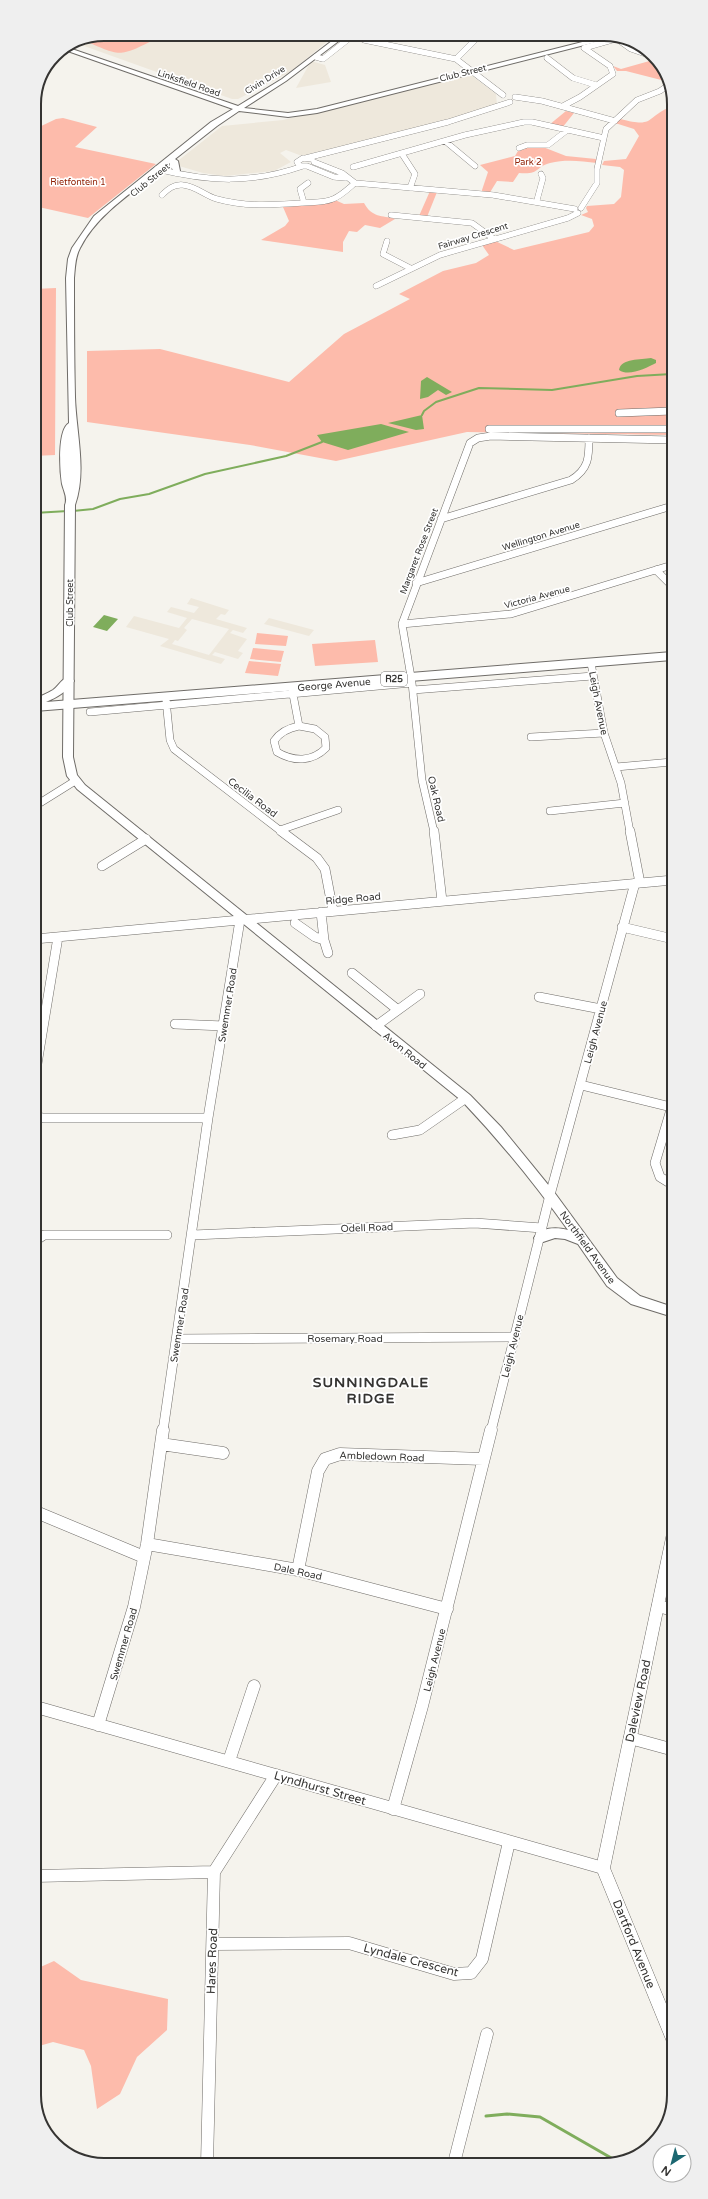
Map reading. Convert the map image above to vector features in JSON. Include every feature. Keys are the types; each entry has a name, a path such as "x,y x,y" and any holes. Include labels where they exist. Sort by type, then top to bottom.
{"main road":[{"name":"Civin Drive","path":"243,106 303,67 336,41"},
{"name":"Club Street","path":"311,111 579,41"},
{"name":"Club Street","path":"311,111 378,96 471,68 602,41"},
{"name":"Linksfield Road","path":"78,47 243,106 265,112 288,115 311,111"},
{"name":"Linksfield Road","path":"71,51 217,102 243,106"},
{"name":"Civin Drive","path":"243,106 261,98 287,82 303,67"},
{"path":"127,78 152,79"},
{"path":"370,105 378,96"},
{"path":"261,98 259,106 265,112"},
{"path":"217,102 223,108 227,117 265,112"},
{"name":"Club Street","path":"68,706 71,506 75,491 76,429 73,423 71,398 70,278 72,259 81,238 95,221 243,106"},
{"name":"Club Street","path":"162,168 174,161 227,117"},
{"path":"174,161 174,166 176,169"},
{"name":"George Avenue","path":"68,706 109,700 115,702 166,702 292,691 412,683 591,663 667,656"},
{"path":"41,702 58,692 69,683 81,695 96,701"},
{"name":"George Avenue","path":"68,706 109,705 115,702"},
{"name":"R25","path":"41,705 68,706"},
{"path":"68,706 68,757 75,781 242,920"},
{"name":"R25","path":"41,710 68,706"},
{"name":"Avon Road","path":"242,920 466,1098 497,1130 550,1195"},
{"name":"Northfield Avenue","path":"550,1195 612,1282 622,1290 648,1305 667,1310"},
{"path":"541,1233 558,1232 581,1240"}],"street":[{"path":"316,57 323,59 346,41"},
{"path":"369,41 456,59 471,68 513,99"},
{"path":"456,59 458,55 473,41"},
{"path":"563,106 610,76 614,71 610,66 584,48 606,41"},
{"path":"628,46 638,51"},
{"path":"548,58 551,63 573,78 596,85"},
{"path":"471,68 501,98 563,106 615,120"},
{"path":"306,158 342,173 346,178 355,183 537,200 578,210 598,183 597,169 606,129 637,100 665,87"},
{"path":"496,107 501,98"},
{"path":"162,168 176,169 212,177 235,178 273,173 296,163 298,160 479,113 513,99"},
{"path":"532,122 536,114"},
{"path":"353,167 385,157 402,154 416,148 518,123 532,122 566,131 604,138"},
{"path":"519,148 527,145 548,145 566,131"},
{"path":"445,141 475,166"},
{"path":"162,168 210,181 234,182 276,176 314,162 323,154"},
{"path":"402,154 415,174 410,188"},
{"path":"296,163 334,177 346,178"},
{"path":"318,171 325,167"},
{"path":"537,200 543,178 540,174"},
{"path":"304,203 300,189 308,183"},
{"path":"162,195 169,189 182,185 195,188 205,195 216,199 254,207 333,199 355,183"},
{"name":"Fairway Crescent","path":"376,286 410,268 440,255 568,218 578,210"},
{"path":"391,215 472,223 494,239"},
{"path":"387,241 383,254 410,268"},
{"path":"619,413 635,414 667,412"},
{"path":"635,414 636,430"},
{"path":"489,429 667,429"},
{"name":"Margaret Rose Street","path":"412,683 402,624 416,583 469,445 472,441 478,438 589,438"},
{"path":"441,519 571,480 584,471 588,464 589,438 667,440"},
{"name":"Wellington Avenue","path":"416,583 667,508"},
{"name":"Victoria Avenue","path":"402,624 511,614 667,567"},
{"path":"656,570 667,581"},
{"name":"Leigh Avenue","path":"393,1809 447,1609 483,1459 550,1195 581,1085 622,927 638,883 625,803 616,766 604,734 591,663"},
{"name":"George Avenue","path":"412,683 593,676"},
{"name":"Oak Road","path":"412,683 422,780 434,827 442,901"},
{"path":"292,691 299,726"},
{"name":"George Avenue","path":"90,712 166,702"},
{"name":"Cecilia Road","path":"166,702 170,740 174,749 322,864 329,887 333,911"},
{"path":"299,726 321,732 327,743 322,753 308,760 299,760 290,759 277,752 274,741 277,735 290,728 299,726"},
{"path":"531,737 604,734"},
{"path":"616,766 667,762"},
{"path":"41,802 75,781"},
{"path":"550,811 625,803"},
{"path":"280,830 338,810"},
{"path":"102,866 146,840"},
{"name":"Ridge Road","path":"41,938 667,881"},
{"path":"321,912 324,940 328,953"},
{"name":"Swemmer Road","path":"98,1725 134,1607 147,1544 176,1339 193,1235 208,1118 242,920"},
{"path":"295,922 315,937 324,940"},
{"path":"622,927 667,938"},
{"path":"41,1040 58,937"},
{"path":"352,973 398,1010"},
{"path":"376,1026 420,994"},
{"path":"539,997 601,1009"},
{"path":"175,1024 224,1026"},
{"path":"581,1085 667,1104"},
{"path":"392,1135 420,1130 466,1098"},
{"path":"41,1118 208,1118"},
{"path":"667,1122 655,1162 655,1170 659,1177 667,1182"},
{"name":"Odell Road","path":"193,1235 467,1223 541,1233"},
{"path":"41,1238 44,1236 167,1235"},
{"name":"Rosemary Road","path":"176,1339 515,1337"},
{"path":"161,1444 223,1453"},
{"name":"Ambledown Road","path":"298,1570 318,1471 328,1457 340,1454 483,1459"},
{"path":"41,1514 144,1557"},
{"name":"Dale Road","path":"147,1544 298,1570 447,1609"},
{"name":"Daleview Road","path":"603,1868 604,1854 667,1562"},
{"path":"658,1606 667,1608"},
{"path":"229,1761 254,1686"},
{"name":"Lyndhurst Street","path":"41,1708 603,1868"},
{"path":"630,1738 667,1748"},
{"path":"41,1876 214,1872 276,1775"},
{"name":"Lyndale Crescent","path":"213,1944 349,1943 454,1974 471,1973 482,1959 509,1842"},
{"name":"Dartford Avenue","path":"603,1868 667,2015"},
{"name":"Hares Road","path":"207,2158 214,1872"},
{"path":"455,2158 488,2034"}],"shaded area":[{"path":"104,41 328,41 290,72 238,99 232,99 82,45 91,42"},
{"path":"311,61 325,65 331,82 296,88"},
{"path":"462,75 471,75 496,94 497,105 490,109 302,156 286,150 280,153 291,162 274,171 225,176 203,173 179,166 179,160 222,126 283,120"},
{"path":"651,358 656,360 656,363 643,369 628,373 619,370 623,363 627,361"},
{"path":"427,377 452,392 446,395 438,390 428,397 420,399 421,381"},
{"path":"422,415 424,429 416,430 388,423"},
{"path":"381,424 409,432 348,450 322,442 317,435"},
{"path":"191,598 229,610 225,615 221,614 216,619 247,628 243,633 233,630 230,633 247,639 238,651 243,653 238,659 215,652 212,655 225,659 221,664 160,646 169,639 126,627 134,616 179,628 187,618 167,612 171,607 194,613 199,607 187,604","holes":["192,619 229,629 209,655 172,644 175,640 178,641 187,630 184,628"]},
{"path":"104,615 118,619 107,631 93,627"},
{"path":"269,618 314,630 309,636 264,624"}],"green space":[{"path":"151,41 126,52 113,52 90,43"},
{"path":"650,61 662,80 626,71 617,71 613,66 621,69"},
{"path":"667,108 667,435 467,432 336,461 250,445 87,422 87,351 160,349 289,382 344,334 410,299 399,294 443,271 476,263 489,255 482,245 493,240 514,250 589,232 594,226 592,219 581,215 588,212 586,208 587,206 614,204 621,197 624,170 620,167 602,165 604,161 626,159 639,136 634,129 615,123 620,119 631,122 645,122"},
{"path":"566,111 574,113 562,128 549,125"},
{"name":"Rietfontein 1","path":"63,118 97,127 75,147 156,164 88,218 41,208 41,126 56,119"},
{"name":"Park 2","path":"527,146 543,147 566,156 596,159 597,163 568,161 550,163 531,173 519,173 513,182 497,181 489,194 481,193 488,172 480,165 515,156 518,151 525,149"},
{"path":"430,191 437,192 427,217 419,216"},
{"path":"335,200 344,204 364,203 374,214 395,219 380,228 365,225 357,232 349,231 343,242 343,252 261,240 285,226 289,221 283,207 324,203"},
{"path":"56,288 55,455 41,456 41,289"},
{"path":"257,633 288,636 286,646 255,644"},
{"path":"375,640 378,662 315,666 312,644"},
{"path":"253,648 284,651 281,662 250,659"},
{"path":"249,661 281,664 278,676 245,673"},
{"path":"54,1961 81,1980 168,1999 167,2030 137,2057 120,2094 97,2109 91,2066 84,2050 53,2042 41,2045 41,1967"}],"waterway":[{"path":"422,415 424,411 436,402 479,388 552,390 637,376 667,374"},
{"path":"73,511 93,509 120,499 149,494 205,474 286,456 322,442"},
{"path":"41,513 68,511"},
{"path":"486,2116 507,2114 540,2117 610,2157"}],"district":[{"name":"SUNNINGDALE RIDGE","path":"371,1390"}]}
